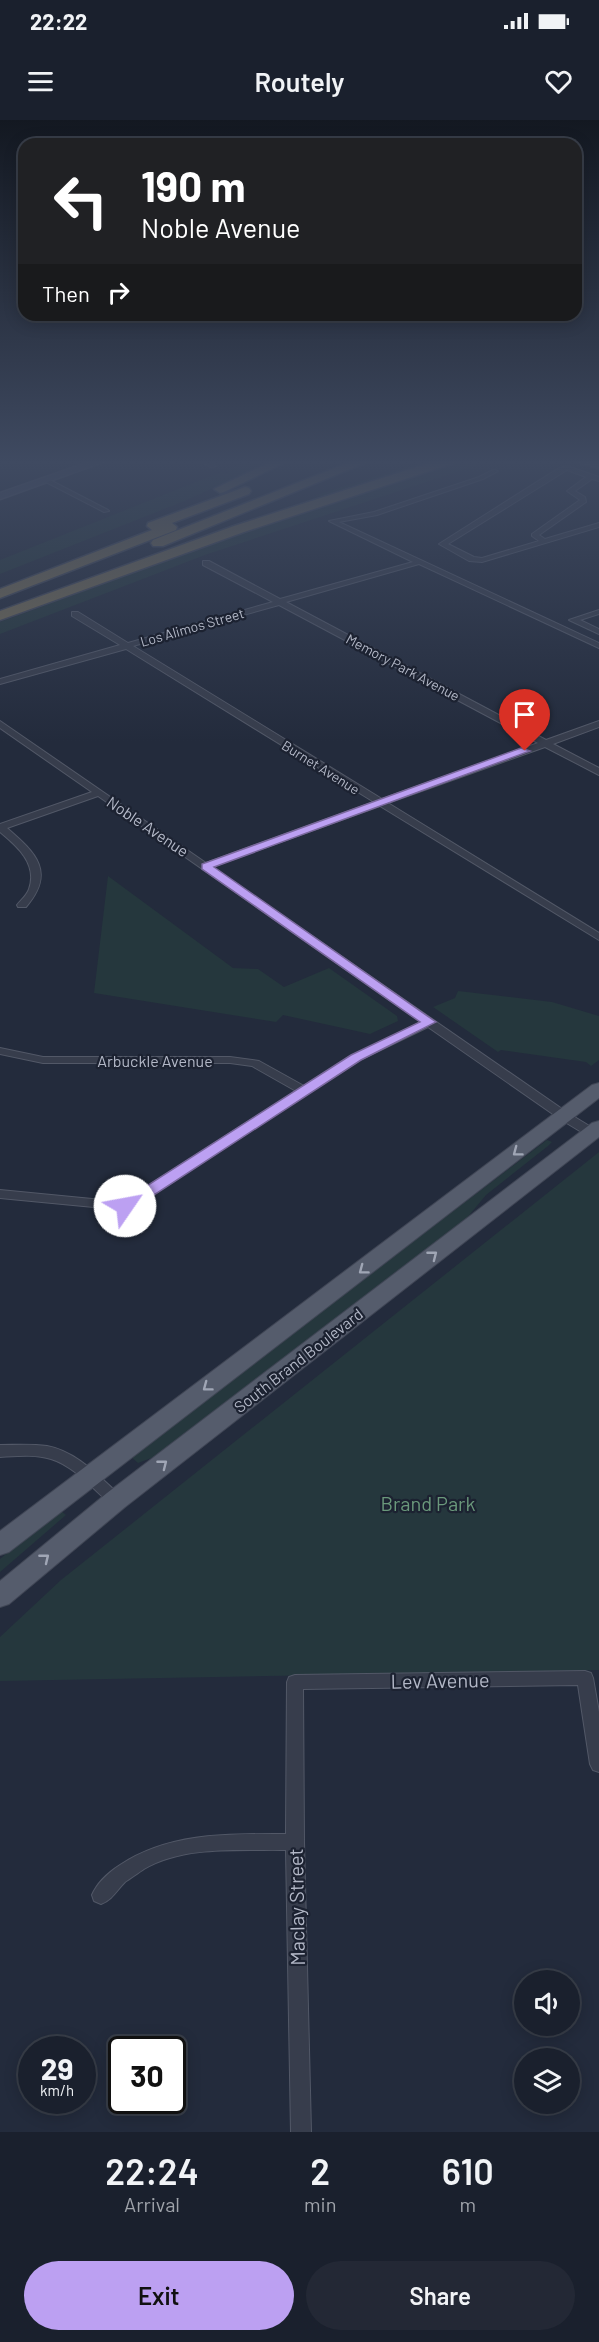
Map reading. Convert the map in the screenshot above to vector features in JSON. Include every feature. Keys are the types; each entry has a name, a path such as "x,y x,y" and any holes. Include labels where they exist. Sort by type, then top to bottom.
{"highway":[{"path":"0,585 81,554"},
{"path":"0,595 104,554"},
{"path":"0,595 107,554"},
{"path":"0,605 130,554"},
{"path":"0,616 171,554"}],"main road":[{"name":"South Brand Boulevard","path":"0,1545 599,1089"},
{"name":"South Brand Boulevard","path":"0,1596 116,1500 595,1130"}],"street":[{"path":"402,554 599,646"},
{"path":"465,554 478,560 499,554"},
{"name":"Los Alimos Street","path":"0,682 419,562"},
{"name":"Memory Park Avenue","path":"206,563 599,772"},
{"path":"599,612 573,620 599,632"},
{"name":"Burnet Avenue","path":"75,614 599,937"},
{"name":"Noble Avenue","path":"0,724 564,1116 595,1130"},
{"path":"206,866 599,724"},
{"path":"22,905 34,889 33,862 27,852 0,827 99,793"},
{"path":"0,1194 125,1206 303,1090 356,1058 429,1022"},
{"name":"Arbuckle Avenue","path":"0,1051 43,1060 230,1060 255,1063 303,1090"},
{"path":"0,1451 55,1453 116,1500"},
{"name":"Lev Avenue","path":"295,1682 585,1678 599,1764"},
{"name":"Maclay Street","path":"295,1682 295,1842 301,2132"},
{"path":"101,1895 121,1875 138,1863 191,1845 295,1842"}],"green space":[{"path":"15,554 51,554 0,574 0,560"},
{"path":"185,554 208,554 0,634 0,622"},
{"path":"108,876 233,968 258,969 284,987 329,968 397,1016 398,1021 370,1034 283,1015 276,1022 94,993"},
{"path":"458,991 552,1002 599,1016 599,1060 591,1066 586,1062 501,1050 498,1052 433,1007 455,998"},
{"path":"547,1140 552,1142 486,1195 466,1219 159,1455 138,1463 130,1456"},
{"name":"Brand Park","path":"599,1152 599,1670 0,1681 0,1637 61,1580"},
{"path":"60,1510 66,1515 0,1572 0,1559"}],"route":[{"path":"125,1206 303,1090 356,1058 429,1022 206,866 525,751"}]}
